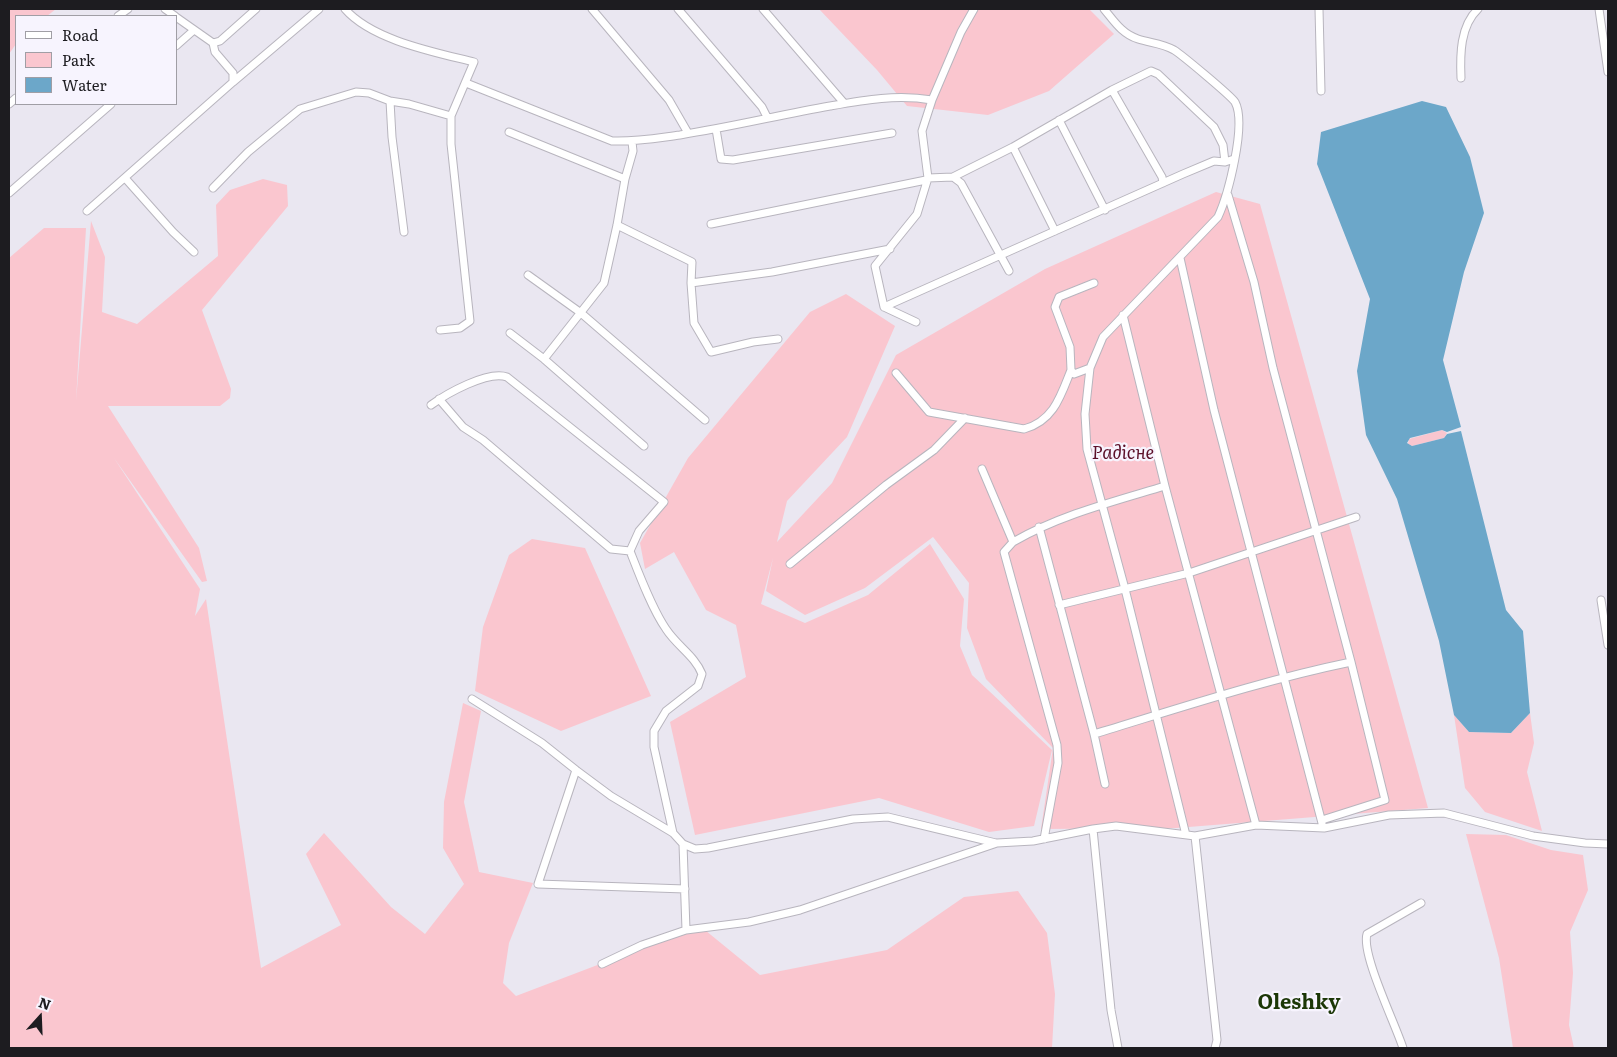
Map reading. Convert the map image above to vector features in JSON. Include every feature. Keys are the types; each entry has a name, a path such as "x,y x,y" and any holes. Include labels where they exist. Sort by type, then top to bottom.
{"street":[{"path":"213,43 220,41 256,9"},
{"path":"87,211 233,82 320,9"},
{"path":"345,9 354,19 402,42 474,62 451,116 451,144 470,321 460,328 440,330"},
{"path":"592,9 669,100 688,133"},
{"path":"678,9 762,107 767,117"},
{"path":"763,9 844,103"},
{"path":"884,307 875,266 891,249 917,214 927,179 922,131 932,100 961,32 974,9"},
{"path":"1104,9 1121,29 1137,39 1158,43 1175,51 1235,102 1240,123 1228,195 1218,217 1104,336 1090,368 1084,414 1088,449 1186,835"},
{"path":"1320,9 1321,92"},
{"path":"1461,78 1462,39 1468,23 1478,9"},
{"path":"1599,9 1608,72"},
{"path":"178,18 213,43 215,52 233,73 233,82"},
{"path":"178,44 194,30"},
{"path":"711,224 927,179 953,177 1013,147 1143,73 1151,71 1158,74 1214,127 1223,145 1225,162"},
{"path":"466,83 612,141 632,142 716,129 767,117 844,103 913,97 932,100"},
{"path":"1112,90 1162,177 1163,183"},
{"path":"213,188 248,152 300,109 356,92 381,96 390,102 410,104 451,116"},
{"path":"390,102 392,137 404,232"},
{"path":"9,193 110,105"},
{"path":"1059,120 1105,210"},
{"path":"716,129 721,159 733,160 892,133"},
{"path":"509,132 625,179"},
{"path":"544,359 604,283 625,179 634,151 632,142"},
{"path":"1013,147 1055,230"},
{"path":"884,307 1214,161 1225,162 1234,159"},
{"path":"953,177 962,183 1009,270"},
{"path":"125,178 173,232 194,252"},
{"path":"1228,195 1254,282 1273,368 1351,662 1385,800 1322,820"},
{"path":"617,224 692,262 691,283 694,323 711,352 753,342 778,339"},
{"path":"691,283 772,272 891,249"},
{"path":"1180,258 1214,410 1252,552 1266,614 1285,676 1324,828"},
{"path":"528,275 581,313 705,420"},
{"path":"896,373 929,412 1024,429 1031,427 1056,408 1071,370 1070,347 1055,307 1056,302 1059,296 1094,283"},
{"path":"884,307 916,322"},
{"path":"1123,315 1165,486 1256,825"},
{"path":"510,333 544,359 644,446"},
{"path":"1071,370 1074,374 1090,368"},
{"path":"430,406 440,399 489,376 501,375 536,400 664,502 639,531 630,551 665,628 683,651 697,662 702,674 698,686 666,711 654,732 654,748 673,833"},
{"path":"440,399 463,427 483,440 612,549 630,551"},
{"path":"790,564 886,485 934,450 965,418"},
{"path":"982,469 1012,542"},
{"path":"1044,839 1058,763 1057,745 1004,552 1012,542 1039,527 1102,504 1165,486"},
{"path":"1059,606 1189,574 1356,517"},
{"path":"1039,527 1094,734 1105,784"},
{"path":"1601,600 1608,645"},
{"path":"1094,734 1285,676 1351,662"},
{"path":"472,699 542,742 611,796 673,833 683,844 694,849 708,848 853,819 888,817 997,843"},
{"path":"576,770 538,884 686,889"},
{"path":"602,964 642,945 686,930 749,922 800,910 997,843 1044,839 1116,826 1195,836 1256,825 1324,828 1389,815 1444,813 1533,836 1608,844"},
{"path":"1092,829 1111,1010 1118,1048"},
{"path":"1195,836 1217,1040 1215,1048"},
{"path":"683,844 686,930"},
{"path":"1403,1048 1395,1021 1374,975 1365,942 1368,934 1421,903"}],"green space":[{"path":"9,9 56,9 48,15 15,15 15,45 9,54"},
{"path":"819,9 1089,9 1114,34 1049,91 988,115 907,106 877,70"},
{"path":"263,179 287,185 288,206 202,310 231,389 230,398 220,406 108,406 199,548 207,581 202,582 114,458 200,589 195,616 206,599 261,968 341,925 306,854 324,833 391,907 425,934 464,884 443,848 444,802 463,703 481,711 464,802 479,872 533,883 509,943 503,983 516,996 700,926 760,975 887,950 964,897 1018,891 1047,933 1055,994 1052,1048 9,1048 9,258 44,228 86,228 76,401 91,221 105,257 102,312 137,324 218,256 216,205 230,190"},
{"name":"Радісне","path":"1216,192 1260,204 1428,808 1176,828 1041,829 1053,748 986,679 967,628 969,583 933,537 865,588 805,615 766,591 773,558 761,604 805,623 868,595 930,544 964,599 960,646 972,675 1052,750 1034,826 989,832 879,798 695,835 670,722 746,677 736,625 706,610 674,552 645,569 640,543 688,458 810,312 846,294 895,326 847,437 787,501 777,542 832,483 896,355 1045,269"},
{"path":"1442,430 1447,433 1444,438 1412,446 1408,444 1409,439"},
{"path":"532,539 585,548 651,696 561,731 475,691 483,627 509,555"},
{"path":"1530,713 1534,743 1527,772 1542,831 1485,812 1465,788 1454,715 1469,732 1511,733"},
{"path":"1466,834 1506,835 1551,850 1583,855 1588,890 1570,932 1573,973 1569,1025 1574,1048 1513,1048 1499,958"}],"water":[{"path":"1422,101 1446,107 1470,157 1484,213 1464,272 1443,360 1461,427 1447,432 1442,430 1410,438 1407,443 1412,446 1444,438 1447,434 1461,431 1506,610 1523,631 1530,713 1511,733 1469,732 1454,715 1439,641 1397,499 1366,435 1357,371 1370,299 1317,164 1321,132"}],"district":[{"name":"Oleshky","path":"1299,1003"}]}
